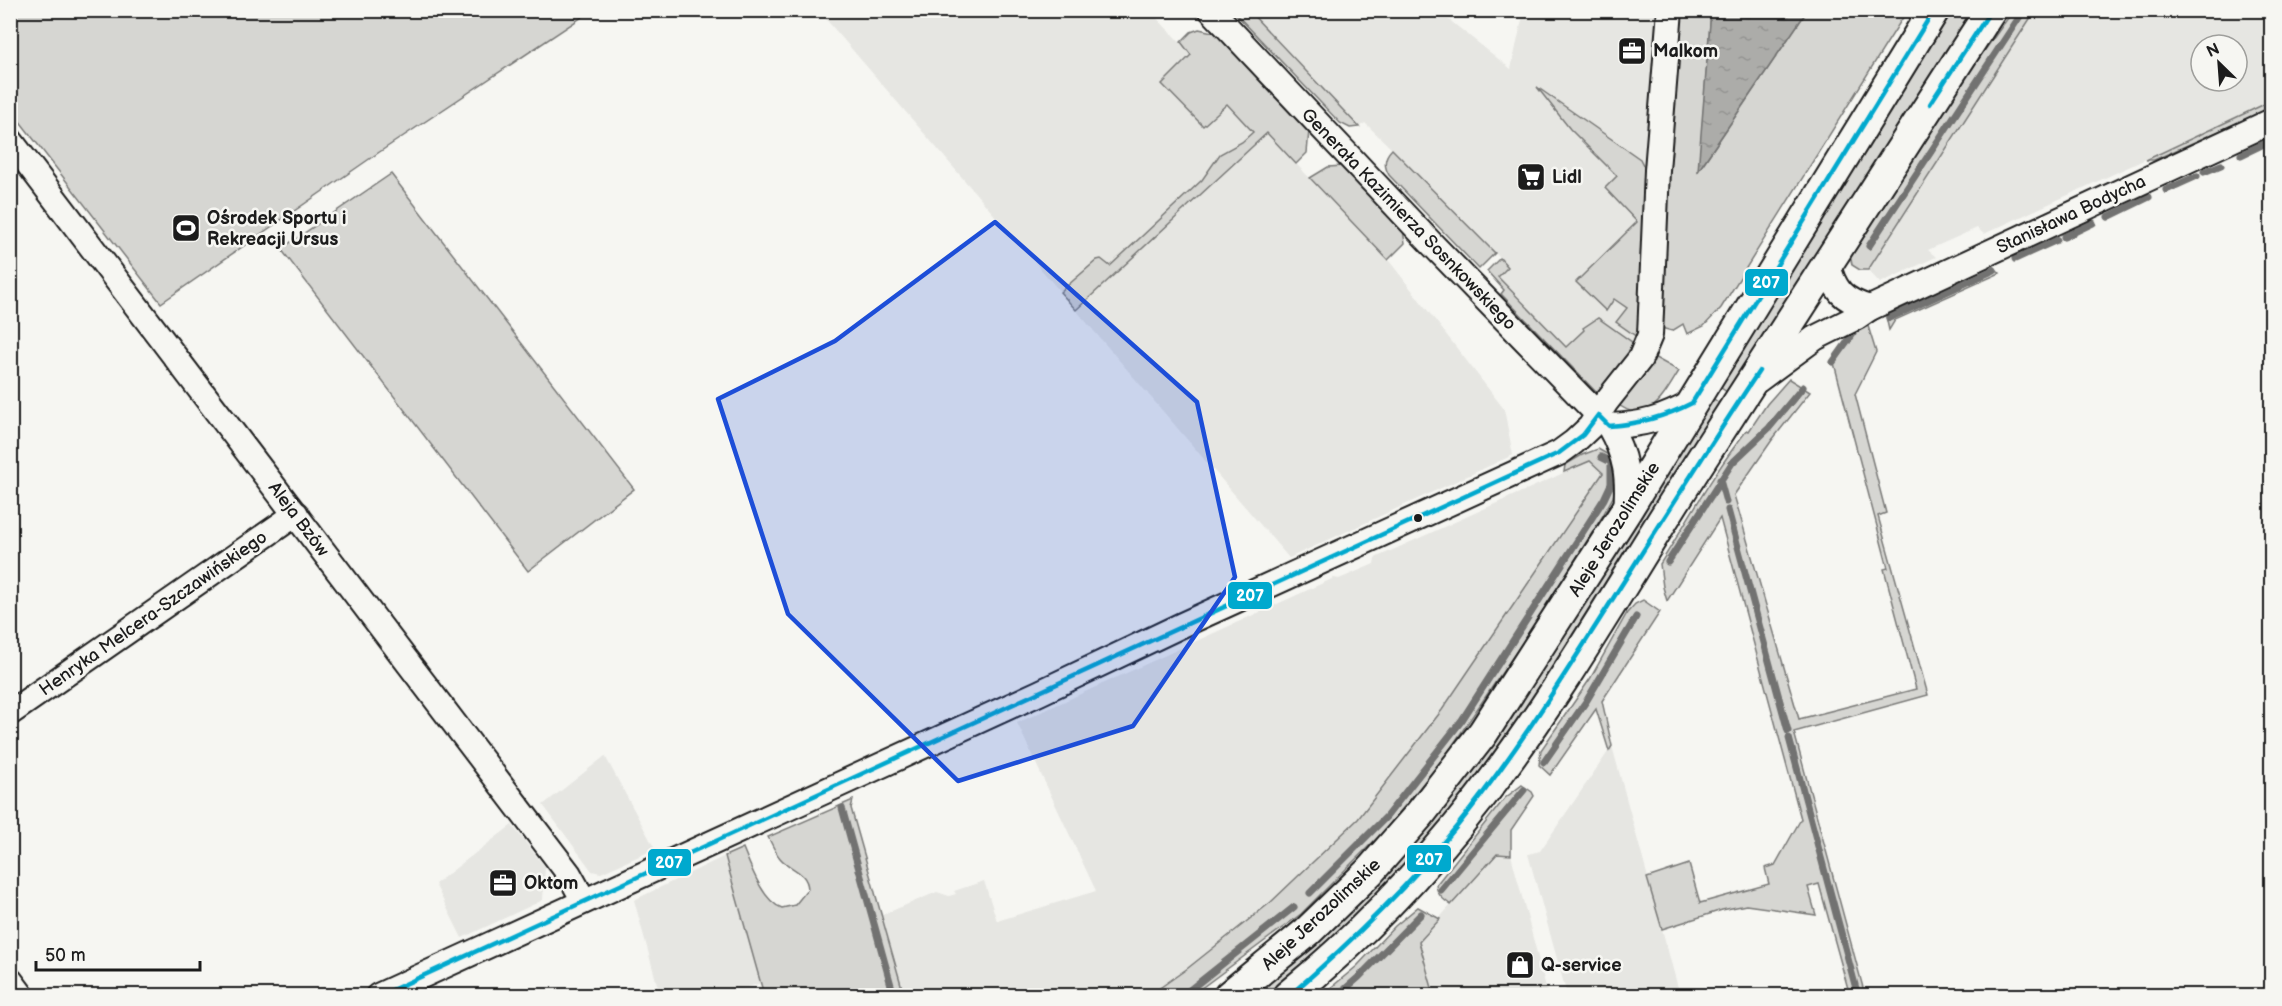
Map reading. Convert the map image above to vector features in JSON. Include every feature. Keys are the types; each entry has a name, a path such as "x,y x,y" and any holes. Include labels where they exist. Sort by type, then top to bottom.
{"main road":[{"name":"Aleje Jerozolimskie","path":"1229,996 1282,954 1369,872 1420,814 1483,733 1626,511 1934,10"},
{"name":"Aleje Jerozolimskie","path":"1288,996 1379,913 1429,859 1480,797 1546,704 1827,262 1991,10"}],"street":[{"name":"Generała Kazimierza Sosnkowskiego","path":"1211,10 1604,421 1620,445 1626,466 1628,488 1626,511"},
{"path":"378,996 1558,453 1604,421 1640,359 1650,335 1656,170 1670,10"},
{"name":"Stanisława Bodycha","path":"1745,392 1787,357 1815,338 1870,308 2271,121"},
{"name":"Aleja Bzów","path":"10,140 18,166 296,514 569,874 584,901"},
{"path":"1827,262 1831,278 1838,291 1857,304 1870,308"},
{"path":"1604,421 1632,426 1653,422 1692,403"},
{"name":"Henryka Melcera-Szczawińskiego","path":"10,713 296,514"},
{"path":"10,980 22,996"}],"highlighted area":[{"path":"995,222 1197,402 1235,577 1133,726 958,781 788,614 718,399 835,341"}],"shaded area":[{"name":"Ośrodek Sportu i Rekreacji Ursus","path":"11,10 591,11 378,153 161,303 11,110"},
{"path":"2113,10 2113,14 2121,10 2271,11 2271,101 1984,234 1977,228 1928,250 1936,257 1880,283 1868,270 2035,11"},
{"path":"819,11 1150,11 1390,262 1504,409 1513,455 1289,558"},
{"path":"1233,11 1438,11 1511,69 1524,11 1680,11 1640,339 1616,375 1597,393 1501,294 1504,290 1487,271 1500,258 1495,253 1479,269 1389,175 1385,162 1387,154 1392,149 1365,123 1359,127 1350,128 1340,123"},
{"path":"1233,11 1249,11 1359,127 1350,128 1340,123"},
{"path":"1680,11 1711,11 1699,170 1807,11 1907,11 1721,308 1704,326 1687,334 1683,324 1672,331 1661,328 1657,297"},
{"path":"1952,11 1973,11 1730,394 1718,386"},
{"path":"2013,11 2035,11 1868,270 1860,270 1852,265 1850,254 1951,97"},
{"path":"1199,29 1217,33 1309,130 1307,153 1296,164 1267,133 1076,310 1060,292 1097,260 1101,259 1110,266 1202,180 1220,154 1242,142 1253,132 1227,104 1203,126 1162,84 1191,55 1181,42 1191,32"},
{"path":"1537,87 1640,159 1645,169 1640,339 1616,322 1627,308 1614,299 1606,311 1576,282 1637,222 1605,188 1617,176 1570,129"},
{"path":"2271,101 2271,108 2154,160 2146,160"},
{"path":"1392,149 1495,253 1479,269 1389,175 1385,161"},
{"path":"1343,166 1403,230 1405,243 1388,260 1310,178 1328,167"},
{"path":"391,174 634,489 528,571 281,249"},
{"path":"1500,258 1508,267 1498,277 1566,347 1584,330 1583,328 1598,318 1636,345 1616,375 1597,393 1501,294 1504,290 1487,271"},
{"path":"1994,267 2000,273 1895,320 1889,330 1886,317"},
{"path":"1868,326 1876,352 1855,394 1886,513 1878,516 1928,695 1794,732 1865,995 1850,996 1819,884 1808,887 1816,915 1746,905 1662,929 1647,878 1689,864 1700,903 1769,884 1765,868 1775,865 1801,819 1720,518 1667,601 1660,564 1724,462 1767,404 1789,379 1810,392 1772,440 1734,495 1799,719 1916,689 1884,569 1888,568 1834,363 1852,333"},
{"path":"1650,355 1679,371 1654,406 1646,411 1627,410 1615,402"},
{"path":"1711,397 1722,405 1543,685 1463,799 1381,893 1310,960 1267,995 1249,996 1346,911"},
{"path":"1598,449 1614,458 1618,479 1613,497 1533,627 1444,758 1384,831 1301,914 1192,995 1157,995 1154,992 1271,902 1358,819 1442,710 1603,473 1590,461 1564,472 1565,465"},
{"path":"1590,461 1603,473 1524,592 1404,762 1340,838 1271,902 1188,968 1149,995 904,995 882,915 937,892 949,896 956,894 954,891 984,881 997,921 1096,891 1017,723 1334,578 1339,579 1374,564 1375,558"},
{"path":"1643,600 1660,612 1602,701 1612,746 1609,751 1596,709 1550,775 1539,765 1541,750 1590,679 1627,613 1635,604"},
{"path":"1612,746 1680,995 1567,995 1528,854 1540,851"},
{"path":"605,756 655,849 601,873 592,871 543,805"},
{"path":"1522,785 1534,796 1511,830 1511,855 1497,854 1451,905 1439,894 1436,885 1505,798"},
{"path":"853,800 851,808 904,995 764,995 725,856 743,848 758,882 769,898 782,908 795,905 808,889 807,883 801,874 780,858 768,837"},
{"path":"512,825 545,867 543,900 462,938 435,884"},
{"path":"1497,853 1511,855 1547,991 1550,995 1360,996 1419,941"},
{"path":"725,856 761,983 724,995 660,995 634,900"},
{"path":"1418,907 1440,919 1419,942 1434,995 1322,995 1357,966 1395,926"}],"water":[{"path":"1711,11 1807,11 1698,171"}],"waterway":[{"path":"1869,246 2024,10"},
{"path":"2241,155 2270,141"},
{"path":"2204,172 2221,165"},
{"path":"2166,190 2197,176"},
{"path":"2108,217 2149,197"},
{"path":"2064,237 2093,223"},
{"path":"2015,259 2057,240"},
{"path":"1889,318 1994,270"},
{"path":"1833,362 1853,334"},
{"path":"1668,562 1732,463 1769,428 1803,387"},
{"path":"1310,893 1386,817 1462,720 1604,499 1611,484 1611,462 1601,457"},
{"path":"1720,480 1726,502"},
{"path":"1728,510 1788,731"},
{"path":"1544,762 1587,700 1636,617"},
{"path":"1789,738 1858,996"},
{"path":"1441,890 1524,790"},
{"path":"842,808 894,996"},
{"path":"1182,996 1294,907"},
{"path":"1337,996 1421,914"}],"transit line":[{"name":"207","path":"379,996 1559,453 1583,435 1598,415 1609,426 1620,425 1662,416 1692,403 1934,10"},
{"name":"207","path":"1930,104 1991,10"},
{"name":"207","path":"1289,996 1334,956 1398,893 1439,848 1478,799 1554,691 1759,371"}],"place":[{"name":"Malkom","path":"1632,51"},
{"name":"Lidl","path":"1531,177"},
{"name":"Ośrodek Sportu i Rekreacji Ursus","path":"186,228"},
{"name":"Oktom","path":"503,883"},
{"name":"Q-service","path":"1520,965"}]}
